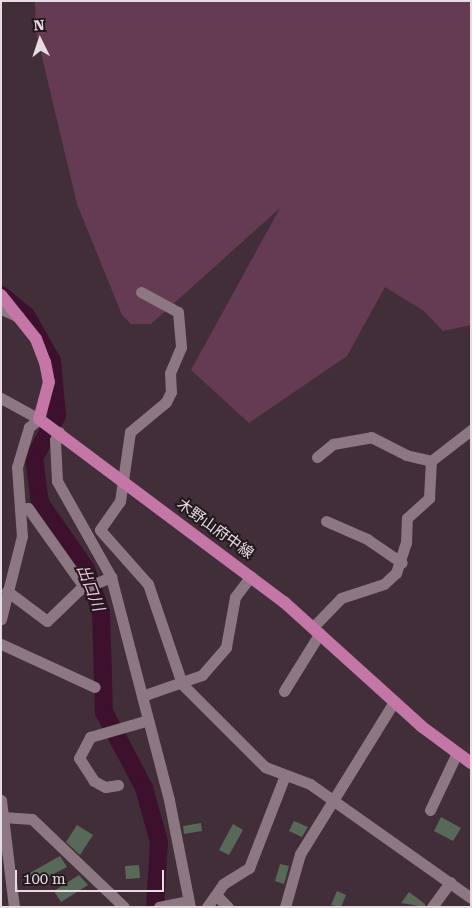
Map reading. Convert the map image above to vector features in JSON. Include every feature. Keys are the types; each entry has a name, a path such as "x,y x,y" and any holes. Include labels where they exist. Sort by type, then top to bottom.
{"main road":[{"path":"3,302 36,339 45,362 49,382 41,421"},
{"name":"木野山府中線","path":"41,421 250,576 316,629 394,702 471,763"}],"street":[{"path":"141,292 178,312 181,347 170,373 171,392 166,402 130,432 120,501 100,530 148,584 182,684 242,748 265,767 310,784 471,898"},
{"path":"1,398 41,421"},
{"path":"1,619 22,536 17,467 29,427 41,421"},
{"path":"284,690 316,629 342,598 384,584 402,563 407,518 429,498 431,461 471,430"},
{"path":"58,432 54,440 60,492 106,579 142,696 145,722 169,800 189,904 162,906"},
{"path":"318,457 333,444 372,437 406,455 431,461"},
{"path":"20,510 28,508 84,587"},
{"path":"326,521 367,539 402,563"},
{"path":"142,696 182,684 202,675 226,647 235,597 250,576"},
{"path":"7,591 47,621 84,587 106,579"},
{"path":"1,644 94,687"},
{"path":"285,907 300,854 334,802 394,702"},
{"path":"118,785 105,787 94,781 78,758 90,737 145,722"},
{"path":"430,810 457,753"},
{"path":"207,907 223,884 249,868 285,775"},
{"path":"1,800 14,907"},
{"path":"3,817 32,819 124,907"},
{"path":"432,907 450,882"},
{"path":"216,895 228,907"}],"shaded area":[{"path":"35,1 471,1 471,325 443,331 424,311 385,287 347,356 249,423 191,370 280,208 151,324 131,324 122,315 77,204 36,32"}],"building":[{"path":"441,817 461,828 453,841 434,831"},
{"path":"294,821 308,827 302,837 289,831"},
{"path":"201,823 202,831 184,834 183,826"},
{"path":"233,824 243,830 229,855 219,850"},
{"path":"77,825 93,835 80,855 66,842"},
{"path":"60,856 67,867 34,884 28,874"},
{"path":"280,864 289,866 284,884 275,881"},
{"path":"139,865 140,878 126,879 125,866"},
{"path":"79,875 88,885 61,902 54,891"},
{"path":"337,891 346,895 341,907 331,905"},
{"path":"409,892 425,904 425,907 401,903"}],"waterway":[{"name":"出口川","path":"1,295 26,315 52,361 57,416 34,458 40,503 86,569 101,612 104,712 144,788 159,842 155,907"}]}
